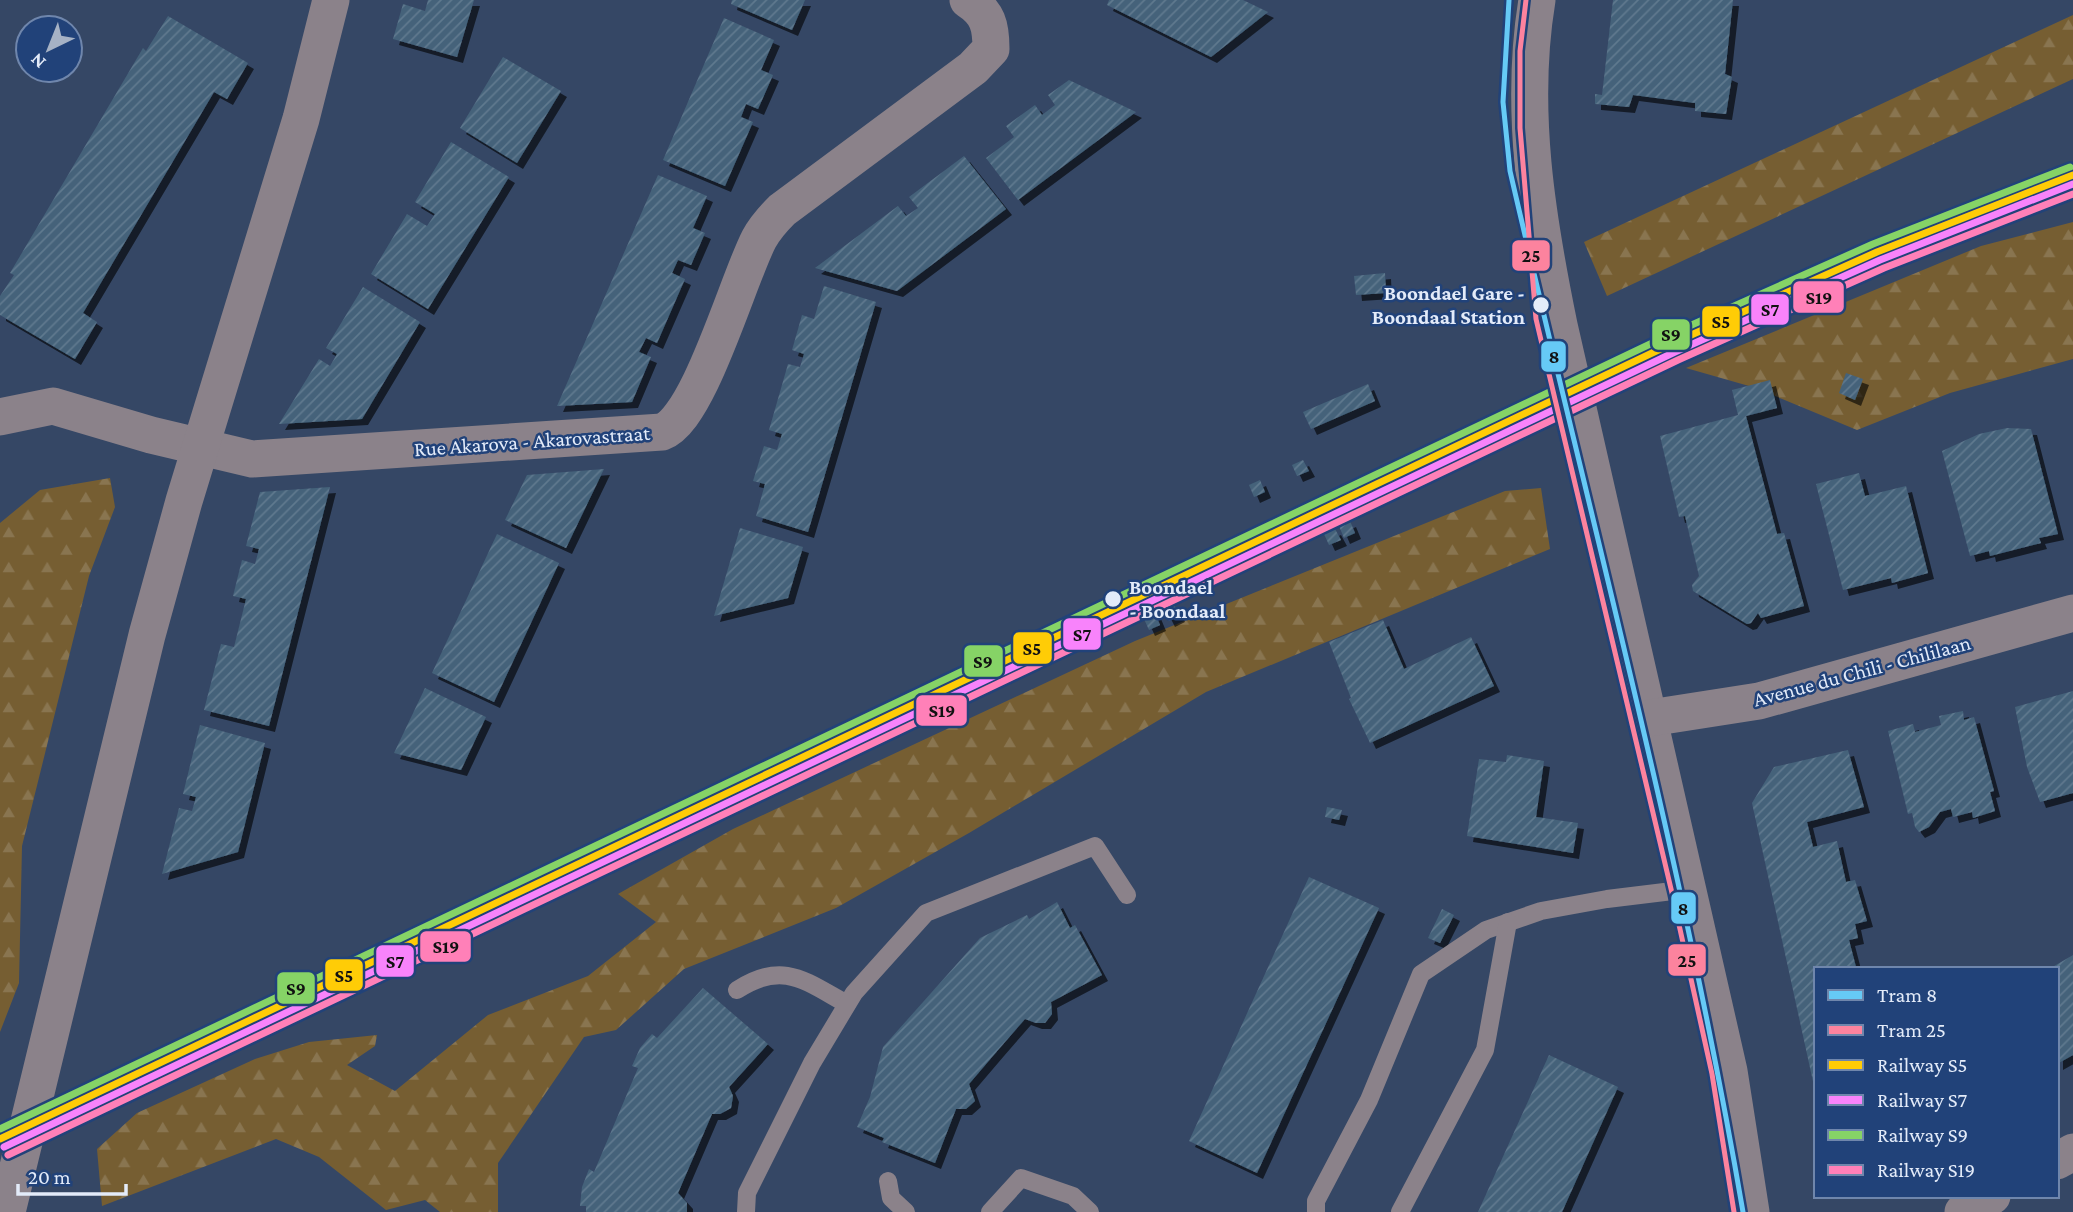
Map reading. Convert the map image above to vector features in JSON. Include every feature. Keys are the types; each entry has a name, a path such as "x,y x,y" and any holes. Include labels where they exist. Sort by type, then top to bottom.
{"street":[{"path":"7,1212 147,635 301,119 331,0"},
{"name":"Rue Akarova - Akarovastraat","path":"202,447 252,459 662,432 674,428 692,402 754,251 769,224 782,210 973,68 991,48 991,27 982,9 968,0"},
{"path":"1537,0 1531,52 1529,114 1542,234 1559,325 1729,1070 1751,1212"},
{"path":"0,417 53,406 202,447"},
{"name":"Avenue du Chili - Chililaan","path":"1650,718 1759,701 2073,613"},
{"path":"1963,1212 1988,1198"}],"lane":[{"path":"746,1212 747,1193 812,1063 847,1004 926,913 1095,846 1127,895"},
{"path":"1317,1212 1316,1200 1369,1100 1421,974 1486,930 1541,911 1689,889"},
{"path":"1401,1212 1485,1050 1508,922"},
{"path":"737,990 757,976 794,975 847,1004"},
{"path":"990,1212 1021,1178 1073,1196 1090,1212"},
{"path":"888,1181 891,1198 906,1212"}],"green space":[{"path":"2073,15 2073,79 1607,296 1584,242"},
{"path":"2073,222 2073,359 1950,393 1857,430 1756,388 1686,368 1981,246"},
{"path":"110,478 115,507 89,576 22,846 19,983 0,1032 0,523 40,490"},
{"path":"1541,488 1550,549 1206,692 969,833 836,908 684,969 616,1030 584,1037 498,1163 498,1212 440,1212 425,1200 386,1210 319,1157 276,1139 102,1206 97,1149 137,1113 255,1059 309,1042 377,1035 375,1046 347,1065 395,1091 488,1015 588,976 656,922 618,894 733,829 1135,641 1505,491"}],"building":[{"path":"428,0 474,0 457,57 393,39 403,4 425,11"},
{"path":"732,0 805,0 792,30 731,4"},
{"path":"1109,0 1243,0 1268,12 1211,57 1107,5"},
{"path":"1613,0 1733,0 1725,74 1732,77 1726,114 1695,111 1695,103 1633,95 1629,107 1595,104 1595,94 1602,95"},
{"path":"168,16 248,63 227,99 214,92 83,313 97,322 75,359 0,315 0,296 14,275 10,273 143,48 146,51"},
{"path":"724,18 774,40 761,70 773,75 758,109 746,104 741,117 753,122 725,186 663,160"},
{"path":"503,57 561,91 517,163 460,128"},
{"path":"1069,80 1136,112 1018,200 986,158 1014,137 1006,126 1035,105 1042,115 1055,105 1048,95"},
{"path":"451,142 509,177 428,309 371,274 407,214 427,226 435,214 415,202"},
{"path":"964,156 1006,209 897,291 815,268 898,206 906,216 918,208 909,197"},
{"path":"658,175 707,196 693,228 705,233 691,265 678,260 672,273 685,279 657,343 646,338 639,352 651,357 632,402 557,406"},
{"path":"1385,273 1386,293 1356,295 1354,276"},
{"path":"824,286 876,302 808,532 756,516 765,484 753,481 764,446 777,450 782,434 769,430 788,364 800,367 804,354 792,350 802,315 814,319"},
{"path":"363,287 420,322 362,419 279,424 319,359 330,366 337,354 326,348"},
{"path":"1846,373 1863,379 1855,400 1839,393"},
{"path":"1770,380 1777,408 1746,416 1777,534 1784,533 1804,606 1761,618 1758,613 1751,623 1747,624 1693,591 1692,585 1699,576 1685,516 1679,517 1660,436 1738,415 1732,390"},
{"path":"1368,384 1375,401 1311,429 1303,412"},
{"path":"2007,428 2031,429 2058,534 2039,538 2041,543 1990,556 1989,551 1970,556 1942,451 1979,434"},
{"path":"1303,460 1309,471 1297,476 1292,465"},
{"path":"604,469 566,548 505,520 527,475"},
{"path":"1859,473 1865,496 1906,486 1928,573 1892,583 1891,578 1843,590 1816,484"},
{"path":"1260,480 1265,492 1254,497 1249,485"},
{"path":"330,487 269,726 204,710 221,644 234,647 246,599 233,596 242,560 255,564 259,549 246,546 260,492"},
{"path":"1350,521 1355,533 1344,538 1339,526"},
{"path":"740,528 803,547 788,598 714,616"},
{"path":"1335,529 1341,540 1329,545 1324,534"},
{"path":"497,534 559,563 494,702 432,673"},
{"path":"1174,604 1179,616 1169,621 1163,609"},
{"path":"1155,613 1160,625 1149,630 1144,619"},
{"path":"1383,620 1404,669 1471,637 1494,686 1370,743 1349,699 1351,698 1329,642"},
{"path":"425,688 486,717 461,770 394,753"},
{"path":"2073,691 2073,793 2040,802 2027,767 2015,707"},
{"path":"1963,711 1964,720 1974,717 1994,791 1990,792 1995,811 1973,818 1972,812 1953,817 1951,809 1940,812 1929,827 1919,832 1912,813 1908,814 1888,731 1913,724 1915,732 1941,725 1939,716"},
{"path":"200,725 265,743 238,852 162,874 179,808 192,811 196,797 183,794"},
{"path":"1848,750 1864,807 1807,822 1813,847 1837,841 1846,882 1855,880 1867,921 1855,924 1858,938 1849,940 1856,967 1814,967 1814,1086 1752,803 1774,767"},
{"path":"1507,755 1544,761 1536,817 1578,823 1573,853 1467,836 1479,759 1506,762"},
{"path":"1327,807 1342,810 1339,820 1325,817"},
{"path":"1309,877 1379,908 1257,1173 1189,1141"},
{"path":"1057,902 1070,928 1075,925 1102,975 1051,1002 1052,1014 1045,1023 1025,1019 969,1084 975,1101 966,1109 956,1109 935,1163 882,1142 884,1138 857,1127 870,1097 883,1047 980,938 1027,915 1029,919"},
{"path":"1442,909 1454,915 1440,943 1428,938"},
{"path":"2073,955 2073,1055 2059,1063 2059,967 2052,967"},
{"path":"703,988 768,1044 729,1087 733,1096 731,1108 720,1114 712,1114 678,1193 687,1203 687,1212 586,1212 586,1206 580,1206 582,1187 589,1169 594,1172 638,1068 632,1066 640,1048 652,1034 657,1038"},
{"path":"1549,1055 1618,1087 1562,1212 1478,1212"}],"tram line":[{"name":"8","path":"1509,0 1503,102 1510,171 1664,820 1693,950 1743,1212"},
{"name":"25","path":"1526,0 1520,51 1520,128 1536,319 1672,893 1712,1074 1734,1212"}],"rail line":[{"name":"S9","path":"0,1129 1667,336 1873,244 2070,167"},
{"name":"S5","path":"0,1139 1671,344 1877,252 2073,175"},
{"name":"S7","path":"4,1147 1675,352 1880,260 2073,184"},
{"name":"S19","path":"8,1155 1678,360 1884,268 2073,194"}],"place":[{"name":"Boondael Gare - Boondaal Station","path":"1541,305"},
{"name":"Boondael - Boondaal","path":"1113,599"}]}
